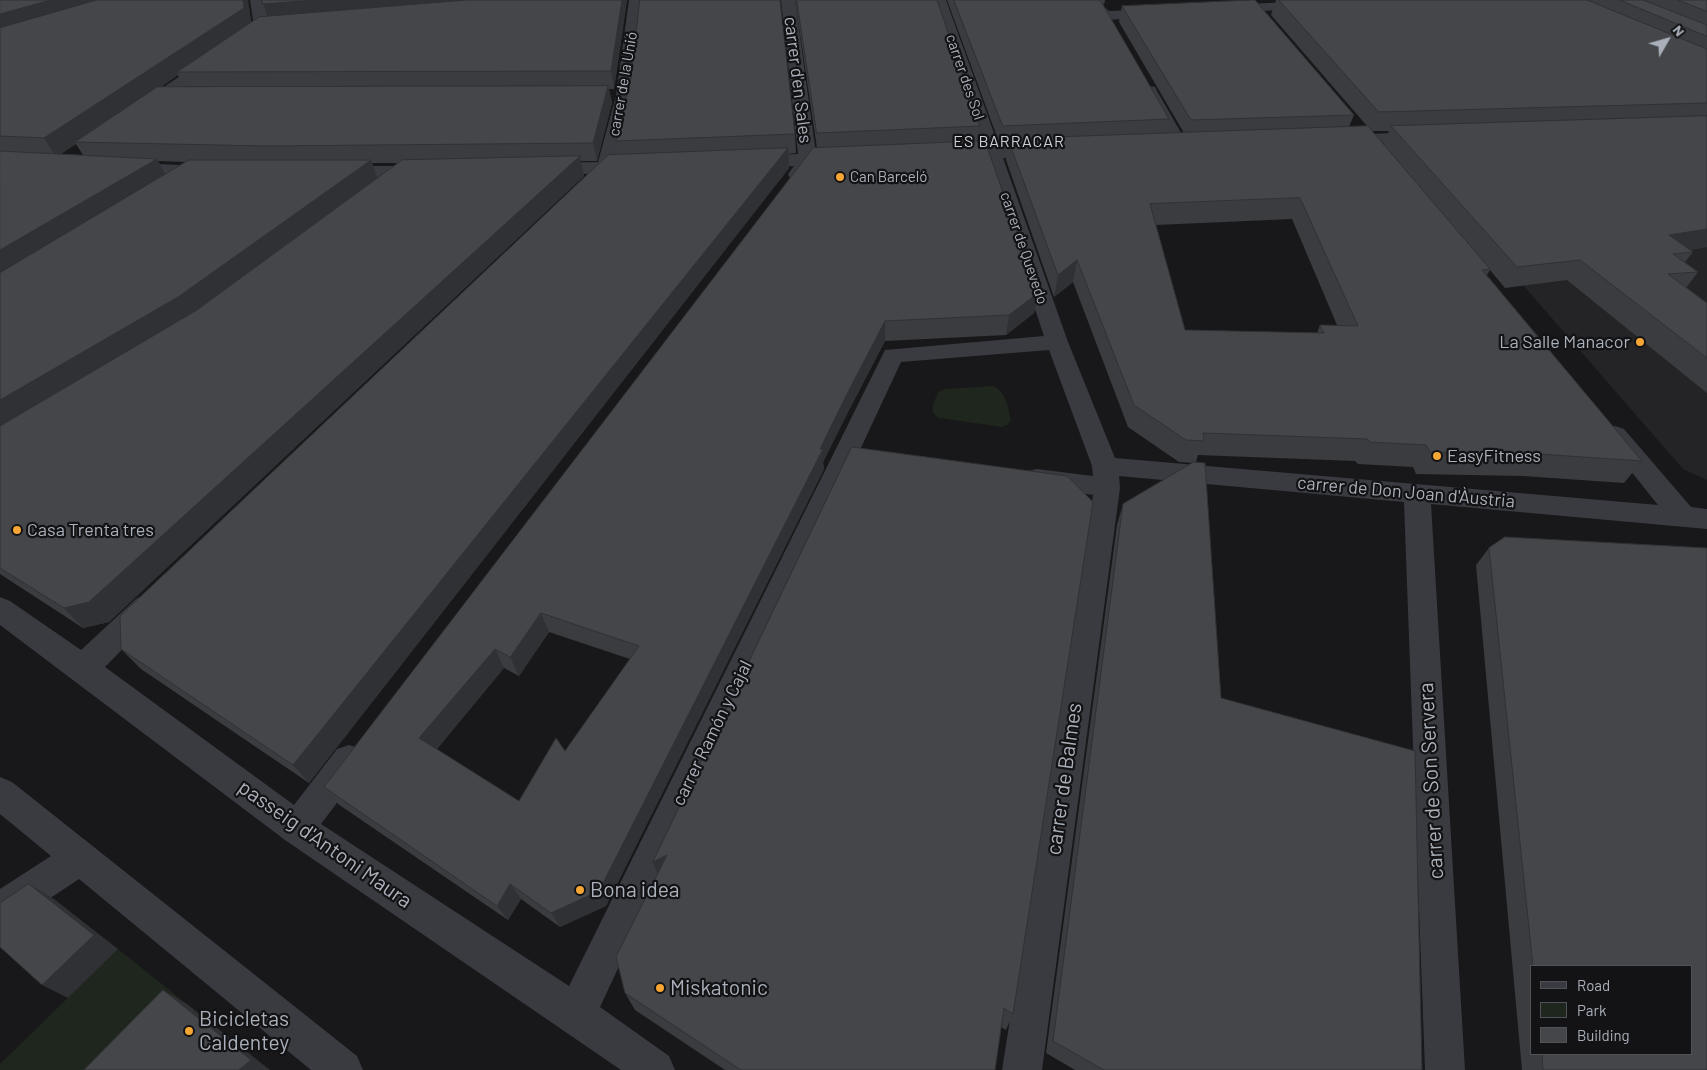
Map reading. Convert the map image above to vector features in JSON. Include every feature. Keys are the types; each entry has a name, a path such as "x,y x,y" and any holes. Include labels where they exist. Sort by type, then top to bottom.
{"street":[{"path":"257,0 262,29"},
{"name":"carrer de la Unió","path":"606,168 624,96 636,0"},
{"name":"carrer d'en Sales","path":"784,191 808,159 788,0"},
{"name":"carrer des Sol","path":"938,0 992,154"},
{"path":"1086,0 1106,16 1116,33"},
{"path":"1215,10 1250,4 1324,5"},
{"path":"1250,4 1267,22"},
{"path":"1106,16 1175,12"},
{"path":"129,118 262,29 282,28"},
{"path":"1140,76 1179,145"},
{"path":"604,96 624,96"},
{"path":"160,97 189,97"},
{"path":"1360,132 1385,162"},
{"path":"1327,140 1360,132 1444,137"},
{"path":"1159,146 1199,144"},
{"path":"934,155 1060,150"},
{"name":"carrer de Quevedo","path":"992,154 1106,477"},
{"path":"731,163 856,158"},
{"path":"529,170 645,166"},
{"path":"108,168 225,172"},
{"path":"578,196 606,168"},
{"path":"170,188 195,172"},
{"path":"325,172 443,172"},
{"path":"381,190 404,172"},
{"name":"carrer Ramón y Cajal","path":"576,1014 856,453 893,355 1057,342"},
{"path":"1601,418 1695,518"},
{"name":"carrer de Don Joan d'Àustria","path":"1011,474 1417,493 1695,518"},
{"name":"carrer de Balmes","path":"1022,1070 1106,477"},
{"name":"carrer de Son Servera","path":"1417,493 1446,1070"},
{"path":"83,668 162,592"},
{"name":"passeig d'Antoni Maura","path":"0,609 83,668 296,828 576,1014 655,1070"},
{"path":"296,828 363,741"},
{"path":"0,793 342,1070"},
{"path":"0,910 80,857"}],"shaded area":[{"name":"La Salle Manacor","path":"1707,146 1707,480 1683,469 1463,216"}],"green space":[{"path":"993,386 1001,392 1006,400 1011,420 1007,425 1002,427 939,418 934,413 933,406 938,392 945,389"},
{"path":"118,949 187,1004 124,1070 0,1070 0,1064"}],"building":[{"path":"0,0 51,0 0,14"},
{"path":"97,0 243,0 244,8 44,138 0,136 0,28"},
{"path":"262,0 316,0 263,4"},
{"path":"467,0 622,0 611,71 177,72 259,17"},
{"path":"640,0 780,0 795,134 616,141 631,78"},
{"path":"797,0 937,0 980,126 817,133"},
{"path":"954,0 1099,0 1169,119 1003,126"},
{"path":"1255,0 1354,115 1191,120 1122,6"},
{"path":"1279,0 1587,0 1707,49 1707,103 1379,112"},
{"path":"1620,0 1643,0 1707,25 1707,36"},
{"path":"1678,0 1707,0 1707,11"},
{"path":"608,86 593,143 266,146 75,142 157,87"},
{"path":"1707,116 1707,229 1669,235 1693,252 1673,254 1698,272 1668,274 1707,303 1707,358 1580,260 1517,267 1391,126"},
{"path":"1368,126 1490,269 1482,270 1642,461 1539,454 1430,452 1426,445 1370,442 1367,439 1203,433 1204,441 1186,440 1134,405 1077,260 1058,275 1008,139","holes":["1300,198 1358,326 1320,325 1324,333 1185,330 1150,204"]},
{"path":"985,141 1038,293 1009,315 885,321 820,449 823,449 599,891 551,913 510,884 497,906 324,787 813,148","holes":["541,613 639,646 565,751 556,738 519,801 419,738 495,649 510,657"]},
{"path":"788,148 293,765 121,649 120,616 608,155"},
{"path":"0,151 157,159 0,250"},
{"path":"580,156 89,602 64,608 0,568 0,426 197,310 402,160"},
{"path":"189,160 371,160 178,297 0,400 0,273"},
{"path":"852,447 1067,476 1093,502 1013,1014 1004,1008 995,1070 741,1070 625,993 616,957 667,855 653,862"},
{"path":"1194,462 1205,463 1221,698 1415,751 1422,1070 1104,1070 1053,1041 1123,504"},
{"path":"1505,537 1707,548 1707,1070 1543,1070 1542,1055 1692,1055 1692,965 1533,965 1489,548"},
{"path":"29,884 94,935 42,985 0,947 0,903"},
{"path":"163,990 251,1060 239,1070 84,1070"}],"place":[{"name":"Can Barceló","path":"840,177"},
{"name":"La Salle Manacor","path":"1640,342"},
{"name":"EasyFitness","path":"1437,456"},
{"name":"Casa Trenta tres","path":"17,530"},
{"name":"Bona idea","path":"580,890"},
{"name":"Miskatonic","path":"660,988"},
{"name":"Bicicletas Caldentey","path":"189,1031"}],"district":[{"name":"ES BARRACAR","path":"1009,142"}]}
